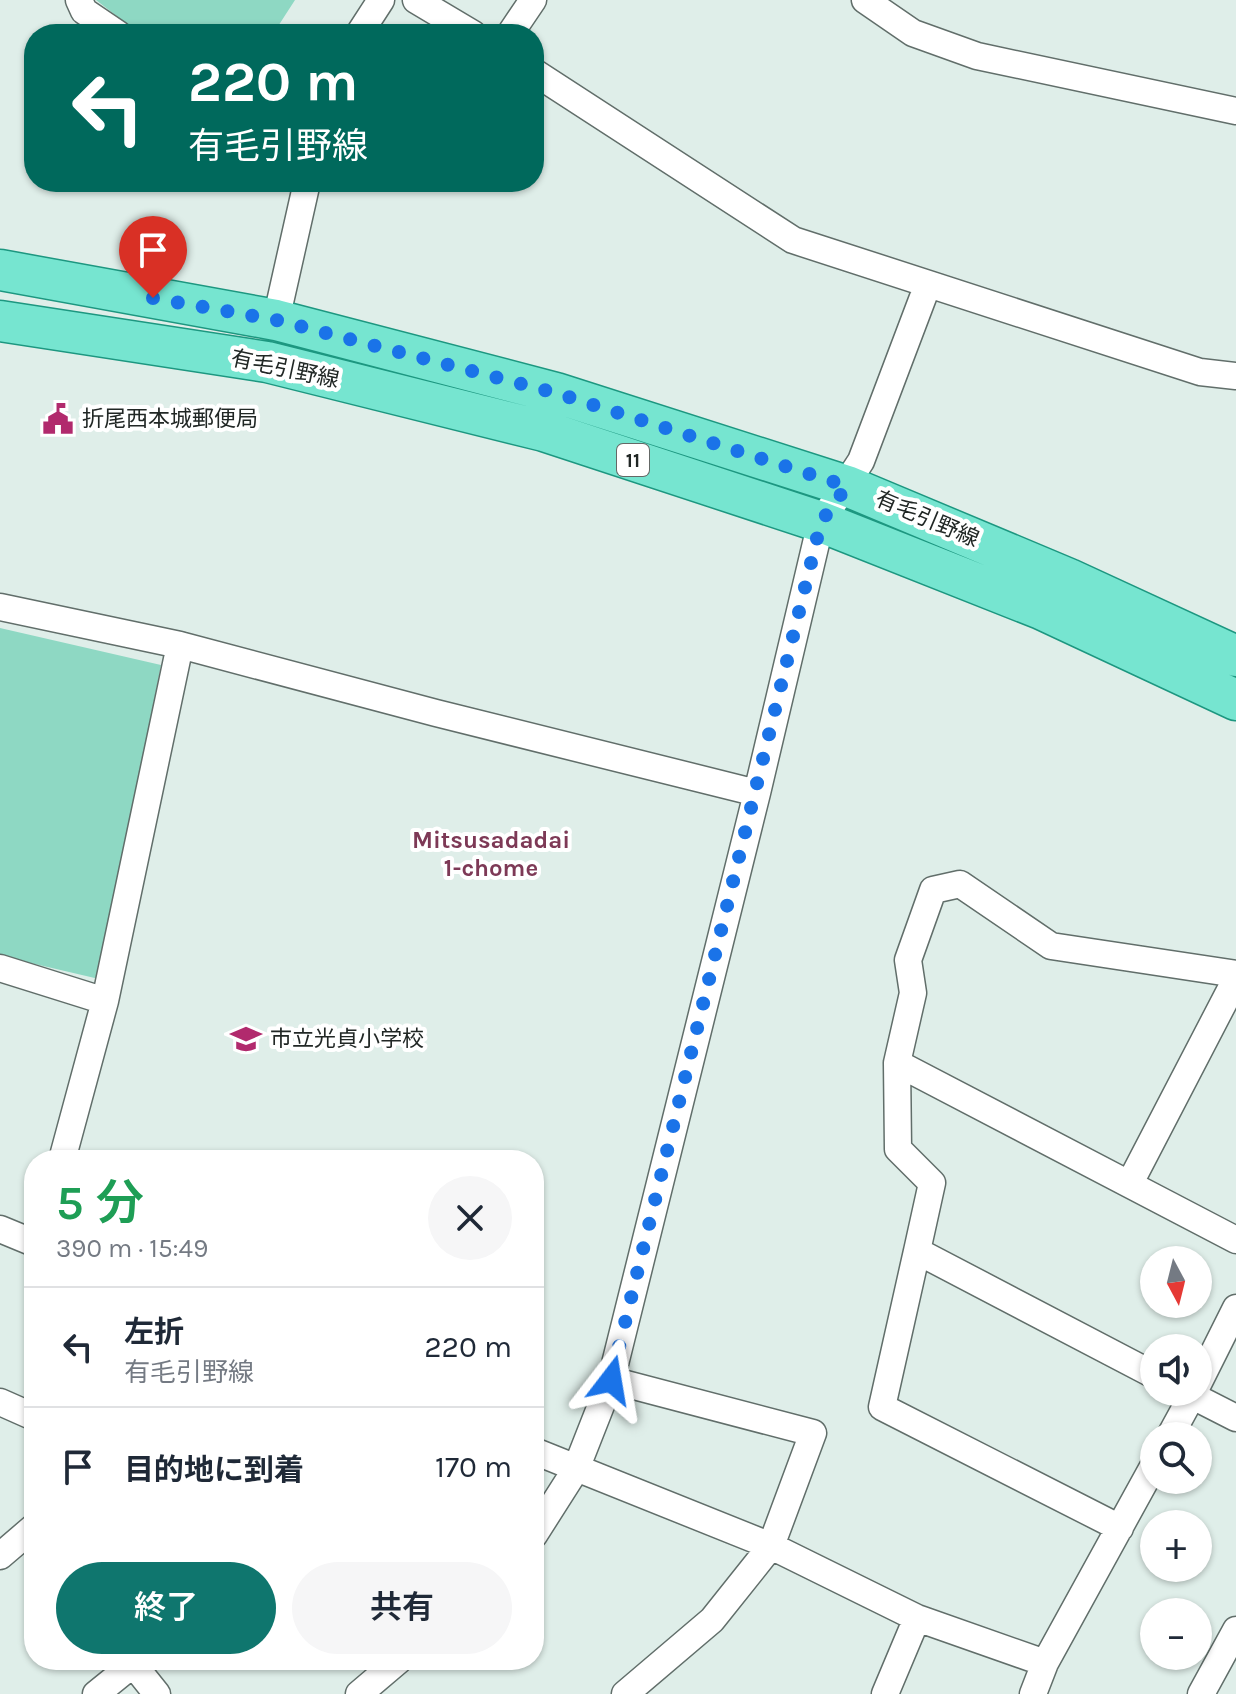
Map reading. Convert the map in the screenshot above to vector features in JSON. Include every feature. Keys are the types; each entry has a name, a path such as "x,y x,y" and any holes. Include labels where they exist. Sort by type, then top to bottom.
{"main road":[{"name":"有毛引野線","path":"0,270 276,320 556,393 847,486 1069,579 1236,656"},
{"name":"有毛引野線","path":"0,321 267,362 544,431 821,522 1041,609 1236,700"}],"street":[{"path":"79,0 84,11 103,24"},
{"path":"365,24 381,0"},
{"path":"416,0 456,24"},
{"path":"517,24 533,0"},
{"path":"865,0 913,33 977,56 1236,111"},
{"path":"544,78 793,240 1200,372 1236,376"},
{"path":"276,320 305,192"},
{"path":"544,1519 576,1469 611,1380 821,522 861,461 928,284"},
{"path":"0,607 180,645 757,793"},
{"path":"65,1150 105,1001 180,645"},
{"path":"1120,1528 882,1407 932,1183 898,1149 897,1063 913,993 908,960 933,890 960,884 1051,946 1236,977 1130,1183"},
{"path":"0,968 105,1001"},
{"path":"897,1063 1236,1240"},
{"path":"0,1229 24,1239"},
{"path":"917,1251 1140,1368"},
{"path":"1212,1353 1236,1308"},
{"path":"611,1380 813,1433 771,1546 712,1620 625,1694"},
{"path":"0,1402 24,1413"},
{"path":"1212,1403 1236,1418"},
{"path":"544,1455 771,1546 917,1618 1045,1663"},
{"path":"1033,1694 1045,1663 1140,1491"},
{"path":"0,1556 24,1536"},
{"path":"885,1694 917,1618"},
{"path":"1201,1694 1236,1630"},
{"path":"96,1694 125,1670"},
{"path":"140,1670 157,1694"},
{"path":"359,1694 387,1670"}],"green space":[{"path":"96,0 295,0 279,24 127,24"},
{"path":"0,628 161,665 99,979 0,959"}],"place":[{"name":"折尾西本城郵便局","path":"58,419"},
{"name":"市立光貞小学校","path":"246,1039"}],"district":[{"name":"Mitsusadadai 1-chome","path":"491,854"}],"route":[{"path":"153,298 276,320 556,393 847,486 821,522 611,1380"}]}
